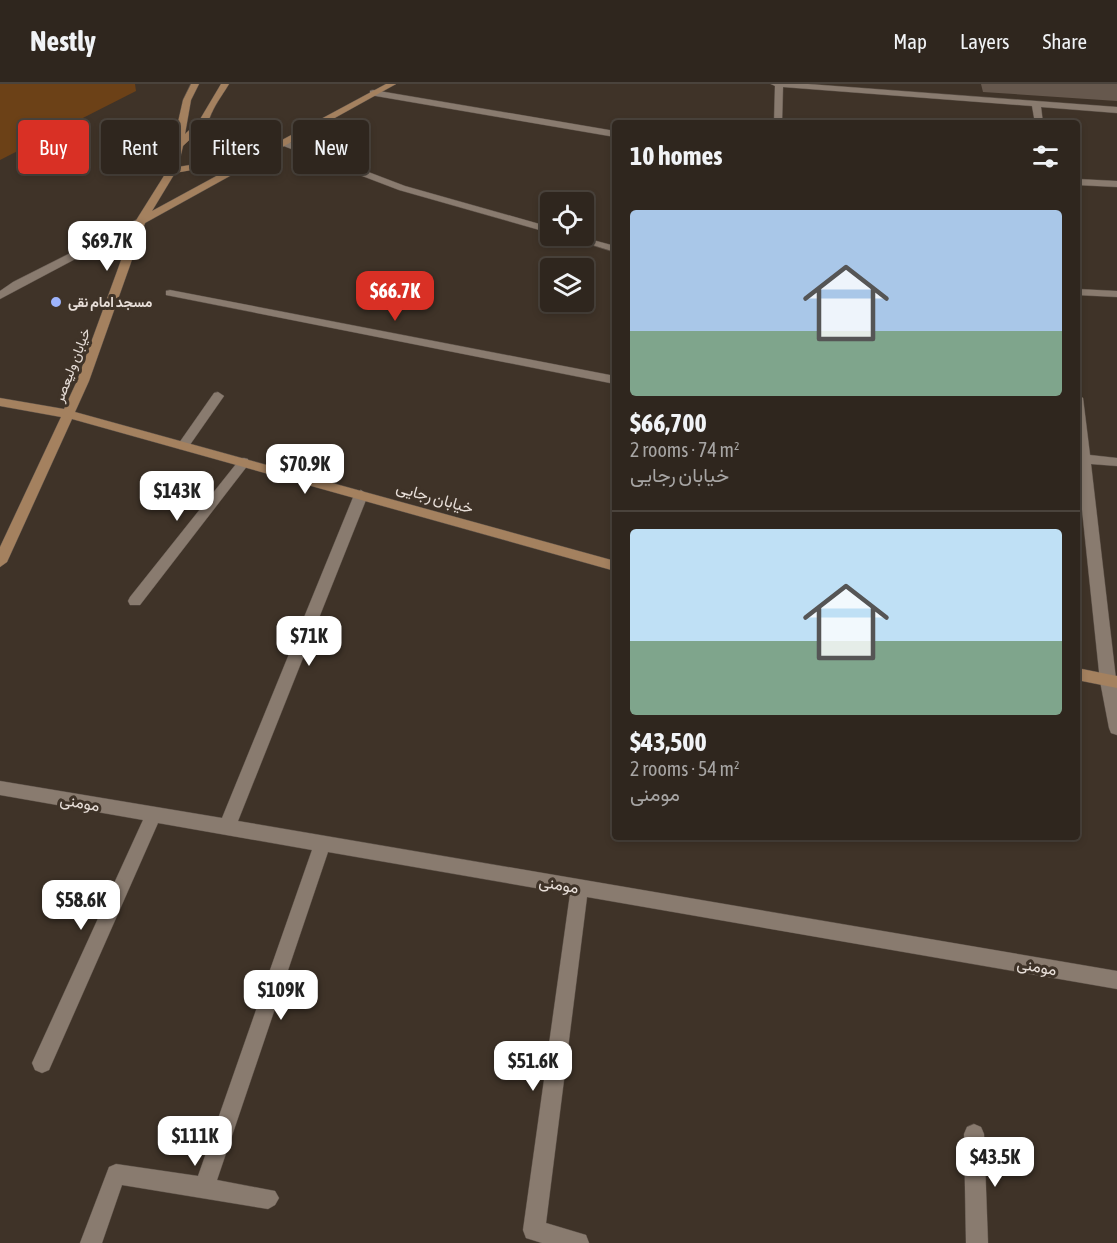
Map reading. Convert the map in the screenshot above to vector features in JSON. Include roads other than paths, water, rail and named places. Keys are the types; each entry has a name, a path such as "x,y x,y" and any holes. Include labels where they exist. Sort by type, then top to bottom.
{"street":[{"name":"خیابان ولیعصر","path":"179,145 187,100 195,84"},
{"path":"204,120 225,84"},
{"path":"281,144 392,84"},
{"path":"778,120 777,84 1117,110"},
{"path":"373,93 612,133"},
{"path":"1035,105 1038,120"},
{"path":"179,145 191,134"},
{"path":"284,143 402,188 540,228"},
{"name":"خیابان ولیعصر","path":"0,562 69,414 140,222 170,174"},
{"path":"0,296 17,284 140,222 226,174"},
{"path":"1080,182 1117,184"},
{"path":"594,243 612,248"},
{"path":"0,279 17,284"},
{"path":"1080,292 1117,294"},
{"path":"170,293 612,379"},
{"path":"183,446 218,396"},
{"name":"خیابان رجایی","path":"0,402 69,414 612,565"},
{"path":"1117,462 1080,458 1113,681 1117,728"},
{"path":"135,601 244,462"},
{"path":"227,827 361,495"},
{"path":"1080,675 1113,681"},
{"name":"مومنی","path":"0,788 1117,980"},
{"path":"42,1063 154,814"},
{"path":"204,1188 323,843"},
{"path":"578,1243 534,1230 580,887"},
{"path":"974,1134 977,1243"},
{"path":"91,1243 116,1174 268,1198"}],"place":[{"name":"مسجد امام نقی","path":"56,302"}]}
